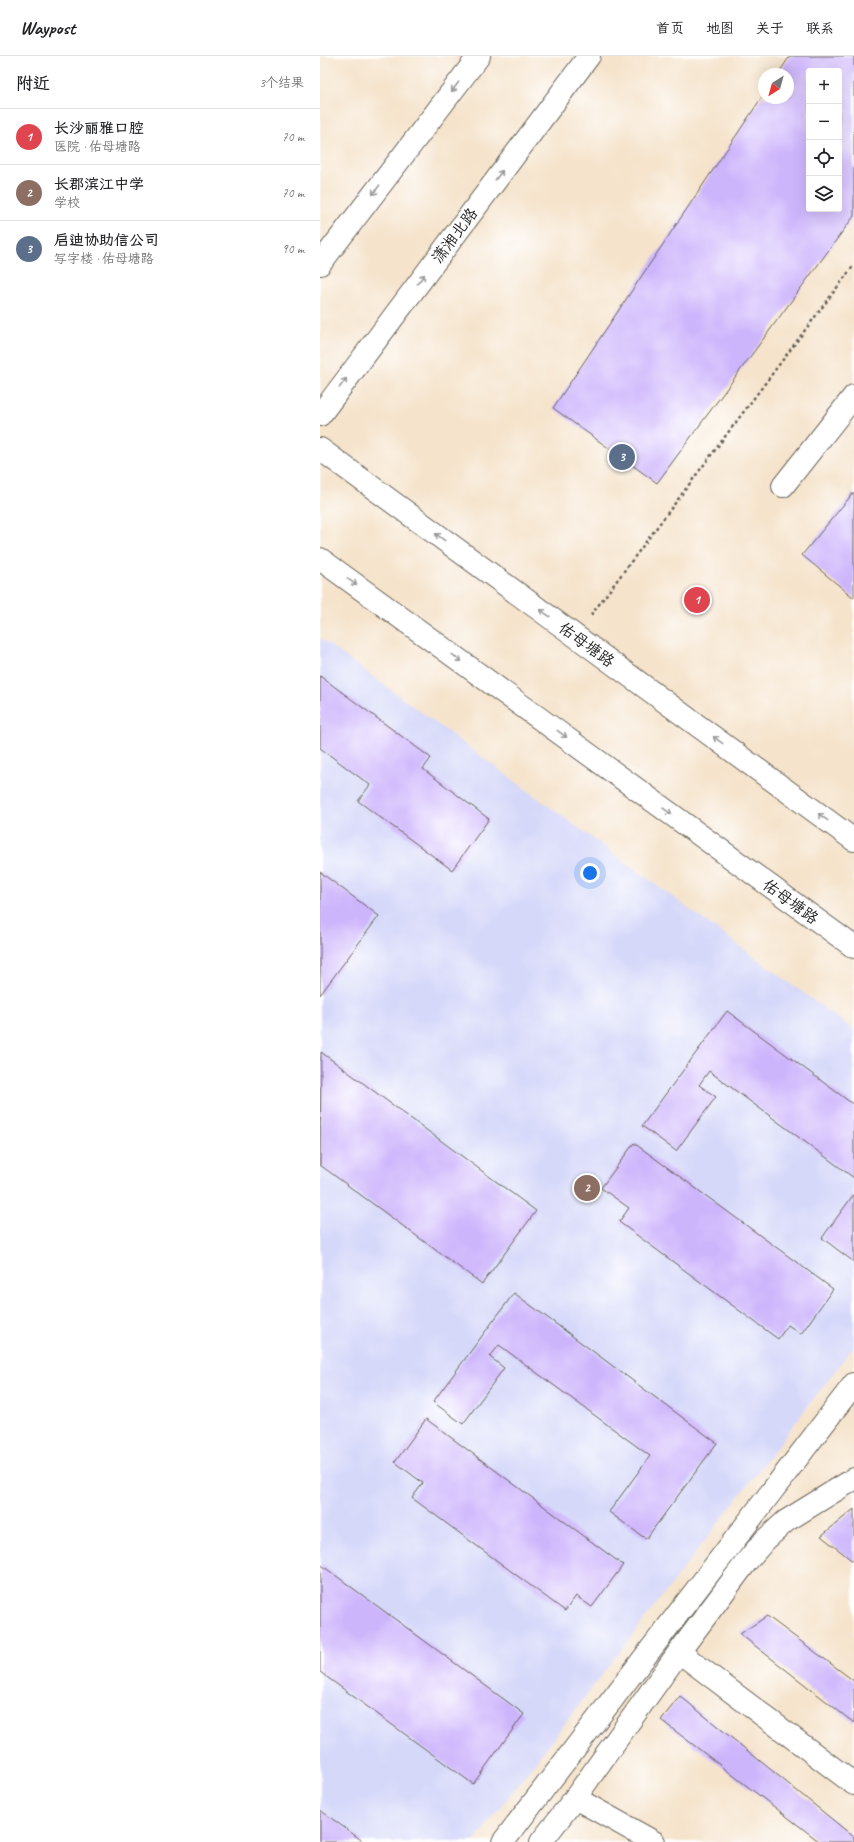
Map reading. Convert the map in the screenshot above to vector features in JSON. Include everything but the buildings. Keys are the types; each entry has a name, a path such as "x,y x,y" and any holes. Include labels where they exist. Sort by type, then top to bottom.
{"main road":[{"path":"320,264 479,56"},
{"name":"潇湘北路","path":"320,415 588,56"},
{"path":"783,486 854,396"},
{"name":"佑母塘路","path":"320,449 854,840"},
{"name":"佑母塘路","path":"320,559 854,947"},
{"path":"503,1842 854,1384"},
{"path":"541,1842 575,1798 679,1652 747,1561 765,1540 786,1521 854,1479"},
{"path":"679,1652 854,1784"},
{"path":"575,1798 654,1842"}],"path":[{"path":"576,636 854,265"}],"shaded area":[{"path":"320,638 854,1030 854,1346 474,1842 320,1842"}],"place":[{"name":"启迪协助信公司","path":"622,457"},
{"name":"长沙丽雅口腔","path":"697,600"},
{"name":"长郡滨江中学","path":"587,1188"}]}
